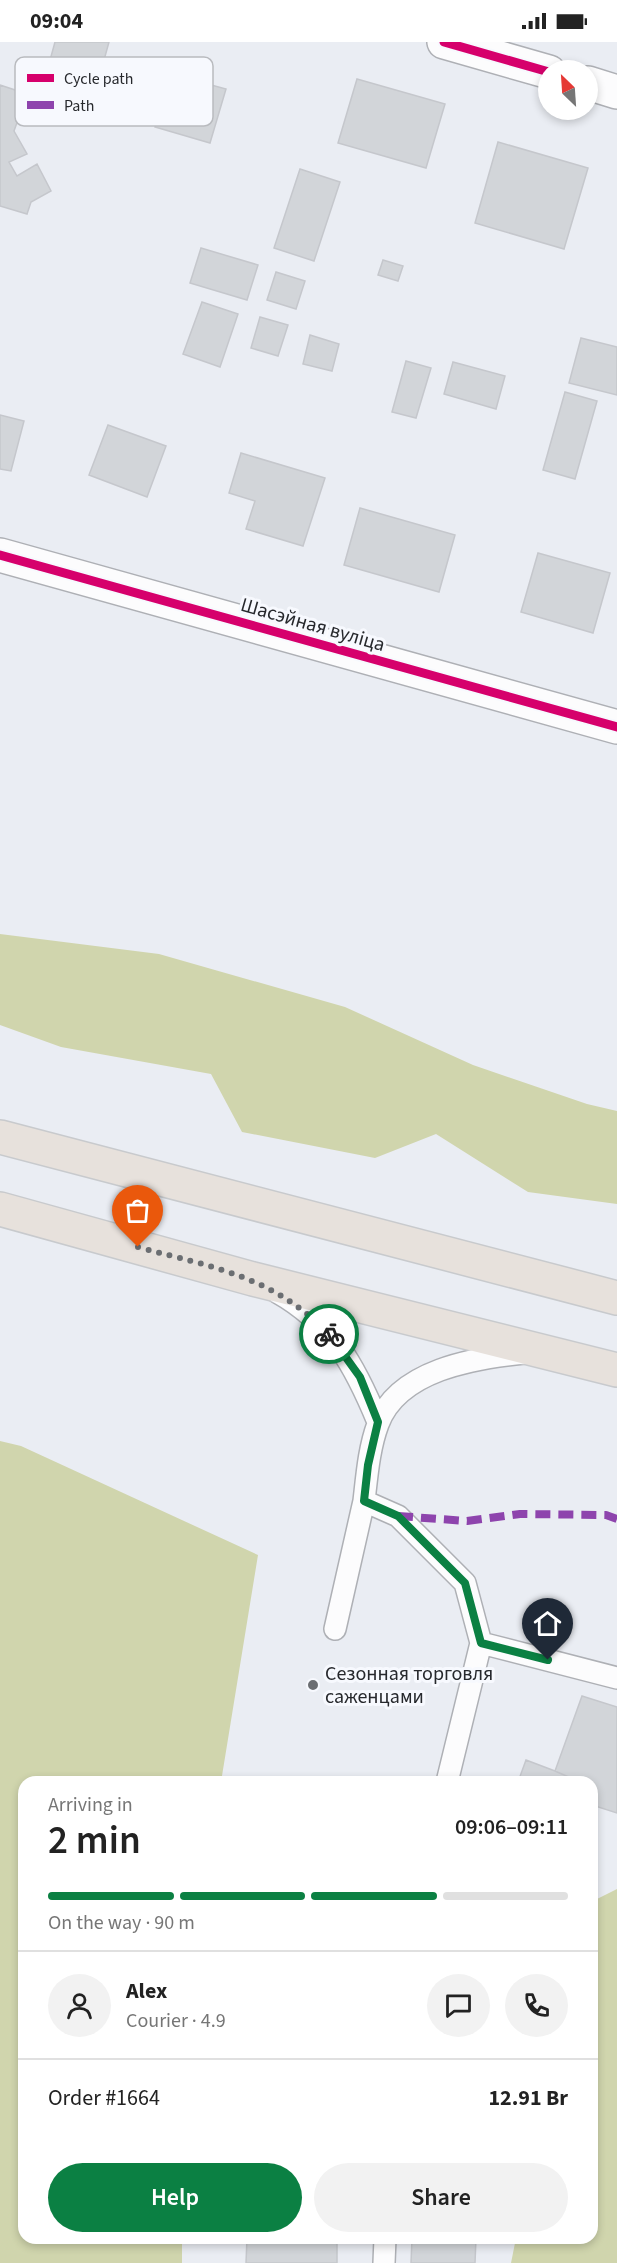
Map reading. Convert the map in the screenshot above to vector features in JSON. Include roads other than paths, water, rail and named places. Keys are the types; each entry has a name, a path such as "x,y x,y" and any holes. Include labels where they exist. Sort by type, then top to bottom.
{"highway":[{"path":"0,1137 617,1298"},
{"path":"0,1209 253,1279 617,1370"}],"street":[{"path":"444,42 538,69"},
{"path":"598,86 617,92"},
{"name":"Шасэйная вуліца","path":"0,555 617,728"}],"lane":[{"path":"253,1279 311,1315 338,1343 360,1377 378,1422"},
{"path":"335,1629 364,1501 368,1465 378,1422 396,1397 413,1383 454,1366 499,1356 540,1351"},
{"path":"364,1501 398,1516 465,1583 481,1643 448,1776"},
{"path":"481,1643 617,1678"},
{"path":"384,2263 385,2244"}],"place":[{"name":"Сезонная торговля саженцами","path":"313,1685"}]}
